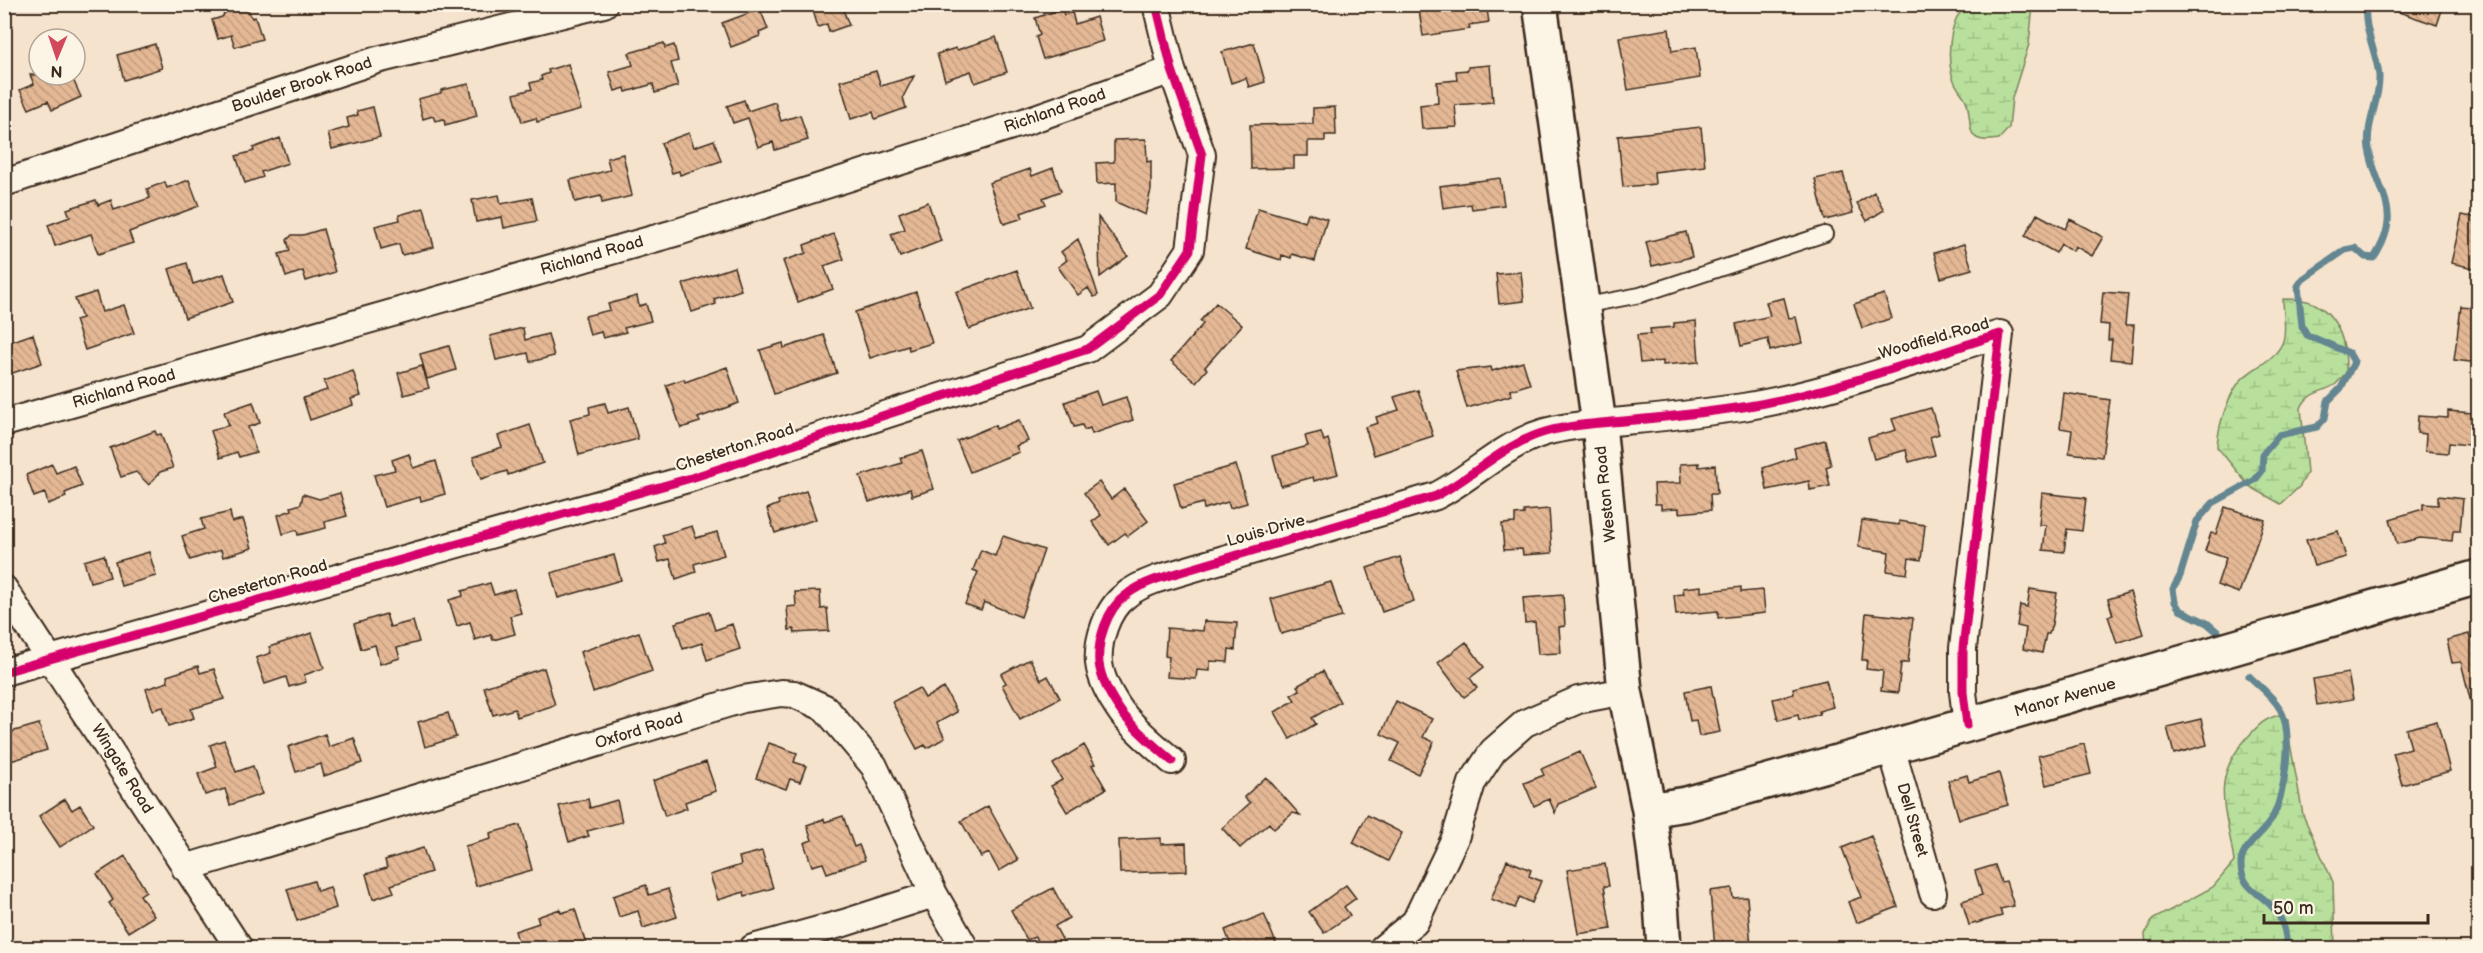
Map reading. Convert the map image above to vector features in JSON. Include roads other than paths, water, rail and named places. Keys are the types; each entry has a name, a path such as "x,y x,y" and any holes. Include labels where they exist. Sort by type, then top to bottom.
{"main road":[{"name":"Weston Road","path":"1540,4 1599,424 1625,691 1649,810 1661,903 1664,948"},
{"name":"Manor Avenue","path":"1649,810 1686,804 1891,747 2478,577"}],"street":[{"name":"Boulder Brook Road","path":"4,183 377,60 604,4"},
{"name":"Chesterton Road","path":"4,672 691,478 1088,349 1160,294 1191,250 1202,155 1172,70 1156,4"},
{"name":"Richland Road","path":"4,423 678,232 1024,122 1172,70"},
{"name":"Woodfield Road","path":"1599,424 1774,401 2000,334 1963,648 1962,673 1967,725"},
{"name":"Louis Drive","path":"1172,761 1136,729 1122,712 1103,678 1099,663 1104,628 1122,597 1157,579 1436,496 1457,485 1502,452 1523,440 1544,432 1599,424"},
{"name":"Wingate Road","path":"4,589 239,948"},
{"path":"1383,948 1414,922 1455,838 1472,783 1492,751 1525,723 1578,700 1625,691"},
{"name":"Oxford Road","path":"185,868 743,699 781,693 802,696 825,708 874,766 934,894 965,948"},
{"name":"Dell Street","path":"1891,747 1934,893"},
{"path":"753,948 844,923 934,894"}],"lane":[{"path":"1582,306 1640,295 1825,234"}],"waterway":[{"path":"2221,635 2207,623 2180,610 2175,602 2173,589 2180,576 2197,521 2213,503 2255,480 2262,471 2263,454 2279,435 2317,427 2325,418 2328,401 2341,388 2354,362 2349,353 2307,335 2302,326 2298,286 2303,279 2345,250 2355,248 2365,257 2374,258 2387,227 2386,202 2373,165 2368,140 2379,76 2366,23 2366,4"},
{"path":"2249,676 2270,695 2280,709 2284,719 2287,748 2284,781 2276,810 2271,820 2244,853 2242,873 2248,885 2270,904 2281,919 2287,948"}]}
